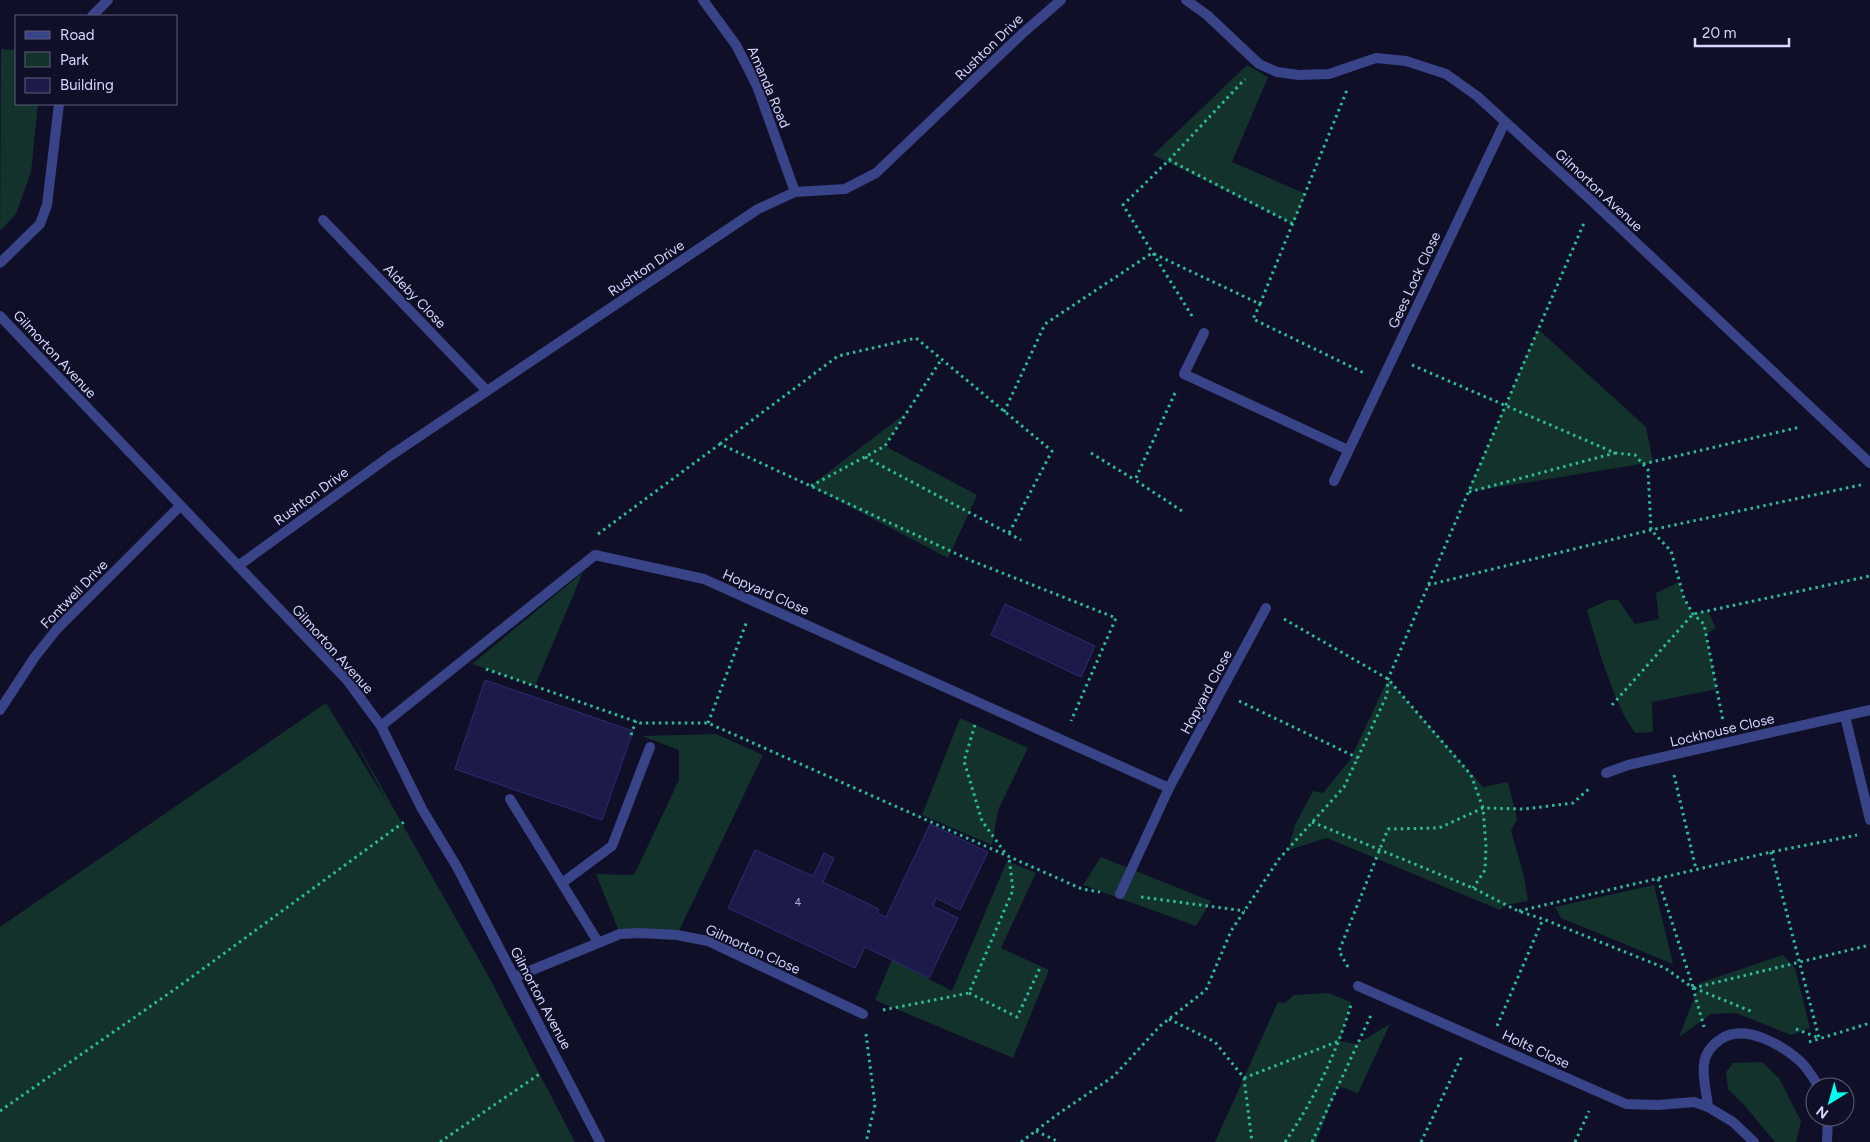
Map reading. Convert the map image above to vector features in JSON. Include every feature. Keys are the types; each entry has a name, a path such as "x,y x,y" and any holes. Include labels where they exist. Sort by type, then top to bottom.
{"street":[{"path":"93,15 108,0"},
{"name":"Amanda Road","path":"704,0 736,44 757,86 796,192"},
{"name":"Rushton Drive","path":"238,566 390,456 758,209 796,192 844,189 876,173 1024,32 1061,0"},
{"path":"1186,0 1207,14 1259,64"},
{"name":"Gilmorton Avenue","path":"1259,64 1277,72 1299,75 1329,74 1376,58 1406,61 1446,74 1477,96 1593,202 1870,463"},
{"path":"0,263 40,224 48,205 58,105"},
{"name":"Gees Lock Close","path":"1334,481 1505,122"},
{"name":"Aldeby Close","path":"323,220 487,391"},
{"name":"Gilmorton Avenue","path":"0,316 347,680 381,726 422,809 457,867 600,1142"},
{"path":"1204,333 1184,374 1348,450"},
{"name":"Fontwell Drive","path":"0,710 34,658 57,629 180,506"},
{"path":"381,726 595,555"},
{"name":"Hopyard Close","path":"595,555 704,579 1170,788"},
{"name":"Hopyard Close","path":"1120,894 1170,788 1266,608"},
{"name":"Lockhouse Close","path":"1606,773 1628,765 1870,710"},
{"path":"1844,716 1870,820"},
{"path":"562,883 612,846 650,746"},
{"path":"510,798 598,942"},
{"name":"Gilmorton Close","path":"515,977 620,934 639,932 677,935 708,941 863,1014"},
{"name":"Holts Close","path":"1358,986 1490,1042 1596,1092 1626,1104 1658,1105 1694,1102 1708,1107 1744,1130 1754,1142"},
{"path":"1708,1107 1704,1065 1708,1052 1716,1042 1726,1036 1740,1033 1759,1037 1784,1050 1802,1063 1812,1077"},
{"path":"1827,1142 1828,1127"}],"path":[{"path":"1204,333 1123,205 1169,160 1259,64"},
{"path":"1358,64 1253,319 1381,381"},
{"path":"1169,160 1293,224"},
{"path":"1021,1142 1114,1076 1169,1019 1206,990 1231,931 1279,859 1344,787 1387,695 1388,679 1593,202"},
{"path":"1152,253 1260,304"},
{"path":"1004,412 1045,324 1152,253"},
{"path":"595,555 598,534 838,356 916,338 1052,451 1009,534"},
{"path":"1393,357 1616,453 1635,455 1648,470 1651,530 1671,551 1684,598 1693,614 1704,624 1727,743"},
{"path":"810,486 885,446 941,360"},
{"path":"1134,480 1184,374"},
{"path":"1642,464 1824,421"},
{"path":"720,444 972,561 1116,618 1062,740"},
{"path":"1091,453 1185,513"},
{"path":"1468,492 1616,453"},
{"path":"864,457 1021,540"},
{"path":"1428,585 1651,530 1870,483"},
{"path":"1612,705 1693,614 1870,576"},
{"path":"708,724 755,602"},
{"path":"1266,608 1388,679 1470,775 1484,808 1486,846 1485,870 1473,888"},
{"path":"462,660 640,723 708,724 1082,889 1245,911"},
{"path":"1221,692 1358,758"},
{"path":"968,993 1014,890 1008,856 982,821 964,761 981,704"},
{"path":"1669,756 1696,869"},
{"path":"1285,1142 1303,1116 1340,1041 1358,986 1340,951 1381,852 1388,829 1439,828 1484,808 1525,809 1573,803 1606,773"},
{"path":"0,1111 178,987 422,809"},
{"path":"1312,822 1381,852 1473,888 1518,911 1543,918 1665,968 1693,988 1870,945"},
{"path":"1518,911 1770,852 1861,834"},
{"path":"1770,852 1819,1038"},
{"path":"1658,878 1704,1027 1716,1042"},
{"path":"1490,1042 1543,918"},
{"path":"866,1142 875,1105 863,1014 968,993 1017,1017 1040,968"},
{"path":"1312,1142 1380,996"},
{"path":"1169,1019 1215,1042 1244,1078 1252,1142"},
{"path":"1784,1050 1870,1023"},
{"path":"1421,1142 1472,1035"},
{"path":"1244,1078 1340,1041"},
{"path":"440,1142 559,1061"},
{"path":"1575,1142 1596,1092"},
{"path":"1036,1130 1060,1142"}],"green space":[{"path":"1,49 15,50 15,105 38,105 31,172 16,214 0,231"},
{"path":"1247,65 1268,77 1232,162 1306,194 1293,224 1153,155"},
{"path":"1538,329 1646,427 1653,462 1468,492"},
{"path":"906,413 885,446 977,495 948,558 810,486"},
{"path":"583,572 535,686 472,664"},
{"path":"1679,582 1684,598 1693,614 1708,611 1716,628 1706,634 1717,689 1652,702 1653,732 1636,733 1621,709 1614,693 1587,610 1608,600 1618,600 1635,624 1659,619 1656,593"},
{"path":"1388,679 1483,787 1508,782 1517,819 1511,831 1524,876 1528,901 1506,905 1500,910 1327,838 1288,850 1295,825 1313,791 1323,793 1350,760"},
{"path":"326,703 387,802 348,728 489,977 575,1142 0,1142 0,927"},
{"path":"960,718 1028,748 998,810 992,845 922,815"},
{"path":"716,734 763,755 677,935 620,934 596,874 634,875 679,780 679,750 642,736"},
{"path":"1101,857 1211,901 1196,926 1083,885"},
{"path":"1007,861 1036,873 1001,948 1049,970 1013,1058 875,1000 892,960 952,991"},
{"path":"1654,885 1673,964 1561,918 1555,907"},
{"path":"1783,955 1795,968 1810,1028 1791,1035 1736,1013 1711,1014 1679,1037 1700,983"},
{"path":"1328,993 1351,1002 1340,1041 1357,1044 1390,1024 1358,1093 1338,1086 1316,1142 1215,1142 1278,1002 1285,1003 1294,995"},
{"path":"1762,1062 1779,1078 1801,1121 1796,1142 1775,1142 1728,1089 1726,1072 1733,1063"}],"building":[{"path":"1005,604 1095,646 1081,677 991,635"},
{"path":"485,680 633,731 602,820 455,769"},
{"path":"930,824 988,852 960,910 936,898 933,906 958,918 929,978 865,947 855,968 728,908 755,850 813,876 824,853 834,858 823,882 879,909 877,913 886,917"}]}
